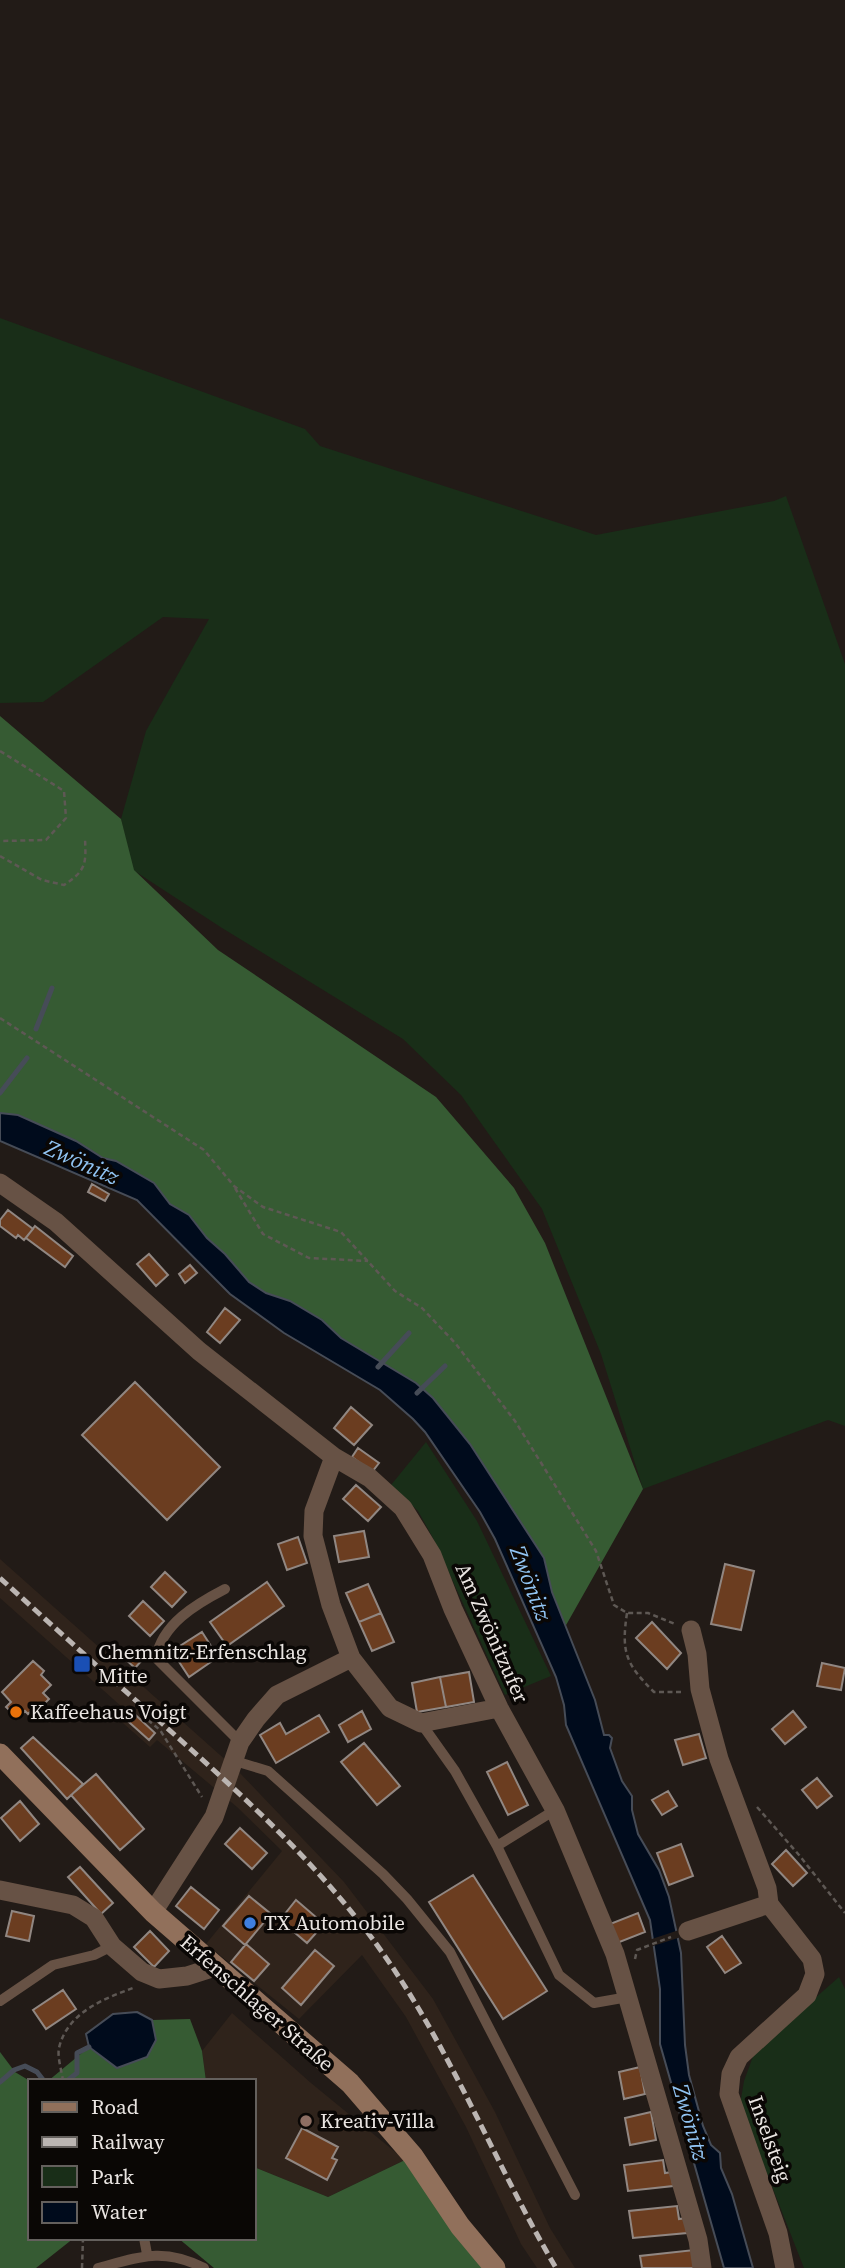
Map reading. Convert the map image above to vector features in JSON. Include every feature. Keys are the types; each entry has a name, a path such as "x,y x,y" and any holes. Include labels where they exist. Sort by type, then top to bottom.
{"main road":[{"name":"Erfenschlager Straße","path":"0,1754 153,1912 350,2084 413,2155 460,2226 495,2268"}],"street":[{"name":"Am Zwönitzufer","path":"0,1183 56,1222 198,1351 334,1457 370,1478 403,1508 432,1555 453,1609 499,1708 555,1810 615,1954 698,2240 702,2268"},
{"path":"334,1457 314,1511 313,1536 331,1605 351,1658 390,1708 421,1723 499,1708"},
{"name":"Inselsteig","path":"691,1630 697,1654 700,1689 719,1759 767,1888 769,1904 812,1959 815,1973 807,1996 739,2057 731,2074 729,2094 778,2233 785,2268"},
{"path":"153,1912 214,1817 237,1752 276,1695 351,1658"},
{"path":"0,1890 73,1905 94,1918 112,1946 142,1972 159,1979 187,1976 215,1967"},
{"path":"688,1931 769,1904"}],"lane":[{"path":"225,1589 198,1603 176,1622 158,1644 156,1658 237,1752 278,1779 383,1874 450,1952 575,2195"},
{"path":"421,1723 455,1771 497,1846 559,1975 594,2003 628,1997"},
{"path":"497,1846 555,1810"},
{"path":"0,2001 53,1965 94,1955 112,1946"},
{"path":"144,2240 147,2255"},
{"path":"97,2267 147,2255 187,2259 204,2268"}],"path":[{"path":"0,751 64,791 66,818 47,840 0,841"},
{"path":"0,856 42,880 64,885 75,878 86,863 85,838"},
{"path":"0,1018 204,1150 234,1186 263,1234 309,1258 368,1261"},
{"path":"234,1186 263,1207 341,1232 395,1290 422,1308 447,1335 515,1421 596,1551 614,1605 627,1614 648,1613 691,1630"},
{"path":"627,1614 623,1638 629,1664 654,1692 674,1693 700,1689"},
{"path":"148,1720 160,1730 214,1817"},
{"path":"755,1805 845,1913"},
{"path":"648,1944 688,1931"},
{"path":"64,2079 58,2049 73,2021 100,2000 159,1979"},
{"path":"82,2268 83,2240"}],"shaded area":[{"path":"0,1559 238,1771 344,1882 433,1999 495,2112 550,2228 575,2268 537,2268 521,2244 466,2127 406,2017 362,1955 299,2019 206,1944 282,1851 237,1807 157,1740 150,1747 115,1716 122,1707 0,1598"},
{"name":"Kreativ-Villa","path":"232,2013 311,2083 405,2160 328,2197 256,2168 256,2079 206,2079 202,2051"}],"green space":[{"path":"0,318 305,429 320,446 596,535 774,501 786,496 845,664 845,1426 828,1420 643,1489 601,1354 542,1209 461,1095 403,1039 133,870 121,819 146,731 209,619 163,617 43,702 0,703"},
{"path":"0,716 121,819 134,870 218,950 436,1097 514,1188 545,1243 643,1489 565,1627 552,1592 544,1558 470,1444 433,1398 416,1383 341,1338 322,1320 290,1301 266,1293 248,1282 189,1215 170,1204 154,1183 116,1161 103,1158 76,1141 0,1113"},
{"path":"426,1442 477,1521 551,1676 505,1695 433,1538 418,1511 391,1485"},
{"path":"839,1977 845,1989 845,2268 804,2268 740,2105 744,2081 755,2051"},
{"path":"190,2019 202,2051 206,2079 50,2079 89,2047 117,2068 147,2057 156,2040 152,2020"},
{"path":"0,2052 15,2072 28,2080 28,2240 71,2240 36,2268 0,2268"},
{"path":"405,2160 482,2268 214,2268 180,2240 256,2240 256,2168 328,2197"}],"water":[{"name":"Zwönitz","path":"0,1113 18,1115 76,1141 103,1158 116,1161 154,1183 170,1204 189,1215 249,1282 322,1320 341,1338 416,1383 433,1398 470,1444 544,1558 552,1592 595,1700 604,1735 612,1738 610,1748 622,1781 632,1796 632,1810 638,1834 659,1870 669,1897 681,1953 689,2075 703,2126 711,2145 720,2153 721,2168 732,2194 753,2268 724,2268 660,2044 660,1989 650,1920 566,1725 564,1705 556,1677 495,1539 480,1512 425,1432 380,1390 284,1333 230,1294 137,1200 0,1141"},
{"path":"137,2012 152,2020 156,2040 147,2057 117,2068 89,2047 86,2034 113,2014"}],"pier":[{"path":"679,1930 681,1937 650,1947 649,1940"}],"building":[{"path":"92,1184 109,1194 105,1201 88,1192"},
{"path":"8,1210 33,1229 24,1240 18,1235 16,1238 0,1226 0,1220"},
{"path":"35,1226 73,1256 65,1267 26,1238"},
{"path":"149,1254 168,1275 156,1286 137,1264"},
{"path":"190,1265 197,1273 185,1283 179,1274"},
{"path":"225,1308 240,1320 220,1343 207,1332"},
{"path":"135,1382 220,1467 167,1520 82,1435"},
{"path":"351,1407 372,1425 354,1445 334,1428"},
{"path":"358,1448 379,1463 372,1472 352,1457"},
{"path":"356,1485 381,1507 368,1521 343,1499"},
{"path":"364,1531 369,1557 339,1562 334,1536"},
{"path":"298,1537 307,1563 287,1570 278,1544"},
{"path":"725,1564 754,1571 741,1630 711,1624"},
{"path":"165,1572 186,1592 172,1607 151,1587"},
{"path":"267,1582 284,1606 227,1646 210,1622"},
{"path":"368,1584 381,1613 359,1622 346,1593"},
{"path":"143,1601 164,1621 150,1636 129,1616"},
{"path":"381,1613 394,1642 372,1651 359,1622"},
{"path":"652,1622 681,1653 667,1669 636,1638"},
{"path":"202,1632 218,1657 189,1677 172,1651"},
{"path":"131,1647 143,1659 135,1668 122,1656"},
{"path":"33,1661 44,1671 41,1675 51,1685 43,1693 49,1699 40,1708 37,1705 28,1714 25,1711 18,1718 6,1707 11,1702 2,1692"},
{"path":"822,1663 845,1668 841,1690 817,1686"},
{"path":"469,1672 474,1702 446,1707 440,1677"},
{"path":"440,1677 446,1707 417,1712 412,1683"},
{"path":"128,1708 155,1733 149,1740 121,1715"},
{"path":"362,1711 371,1729 348,1742 339,1725"},
{"path":"793,1711 806,1727 785,1744 772,1729"},
{"path":"319,1715 329,1732 276,1763 260,1735 280,1723 286,1734"},
{"path":"699,1734 706,1758 683,1765 675,1740"},
{"path":"33,1737 83,1784 67,1799 21,1748"},
{"path":"364,1743 400,1786 377,1805 341,1762"},
{"path":"507,1762 528,1805 508,1815 487,1772"},
{"path":"96,1774 144,1829 120,1850 71,1795"},
{"path":"817,1778 832,1796 817,1808 802,1790"},
{"path":"668,1791 677,1806 662,1815 652,1800"},
{"path":"20,1801 39,1824 20,1841 1,1818"},
{"path":"240,1828 267,1853 252,1869 225,1844"},
{"path":"681,1844 693,1876 669,1885 657,1853"},
{"path":"786,1850 807,1873 793,1886 772,1864"},
{"path":"80,1867 113,1903 101,1914 68,1877"},
{"path":"473,1875 547,1991 503,2019 429,1902"},
{"path":"191,1887 219,1910 204,1929 176,1906"},
{"path":"249,1896 271,1914 245,1945 223,1926"},
{"path":"296,1900 324,1924 307,1943 280,1920"},
{"path":"12,1911 34,1916 29,1941 6,1936"},
{"path":"638,1913 645,1932 617,1943 610,1924"},
{"path":"150,1931 169,1951 154,1967 134,1947"},
{"path":"722,1936 741,1963 725,1973 707,1947"},
{"path":"246,1944 269,1964 254,1981 231,1962"},
{"path":"315,1950 334,1966 301,2005 282,1988"},
{"path":"63,1990 76,2009 46,2029 33,2010"},
{"path":"640,2067 645,2094 624,2099 619,2072"},
{"path":"651,2112 656,2140 630,2145 625,2118"},
{"path":"302,2128 338,2147 332,2158 337,2160 327,2180 286,2158"},
{"path":"663,2160 665,2173 672,2172 673,2186 628,2191 624,2165"},
{"path":"677,2206 679,2219 686,2218 687,2233 633,2238 629,2211"},
{"path":"694,2250 696,2268 642,2268 640,2256"}],"waterway":[{"path":"36,1029 52,988"},
{"path":"0,1093 27,1058"},
{"path":"378,1367 409,1333"},
{"path":"417,1393 445,1366"},
{"path":"69,2079 77,2073 77,2053 89,2047"},
{"path":"0,2082 14,2070 25,2066 37,2072 42,2079"}],"railway":[{"path":"0,1578 253,1806 307,1861 358,1921 382,1952 430,2029 556,2268"}],"place":[{"name":"Chemnitz-Erfenschlag Mitte","path":"82,1664"},
{"name":"Kaffeehaus Voigt","path":"16,1712"},
{"name":"TX Automobile","path":"250,1923"},
{"name":"Kreativ-Villa","path":"306,2121"}]}
